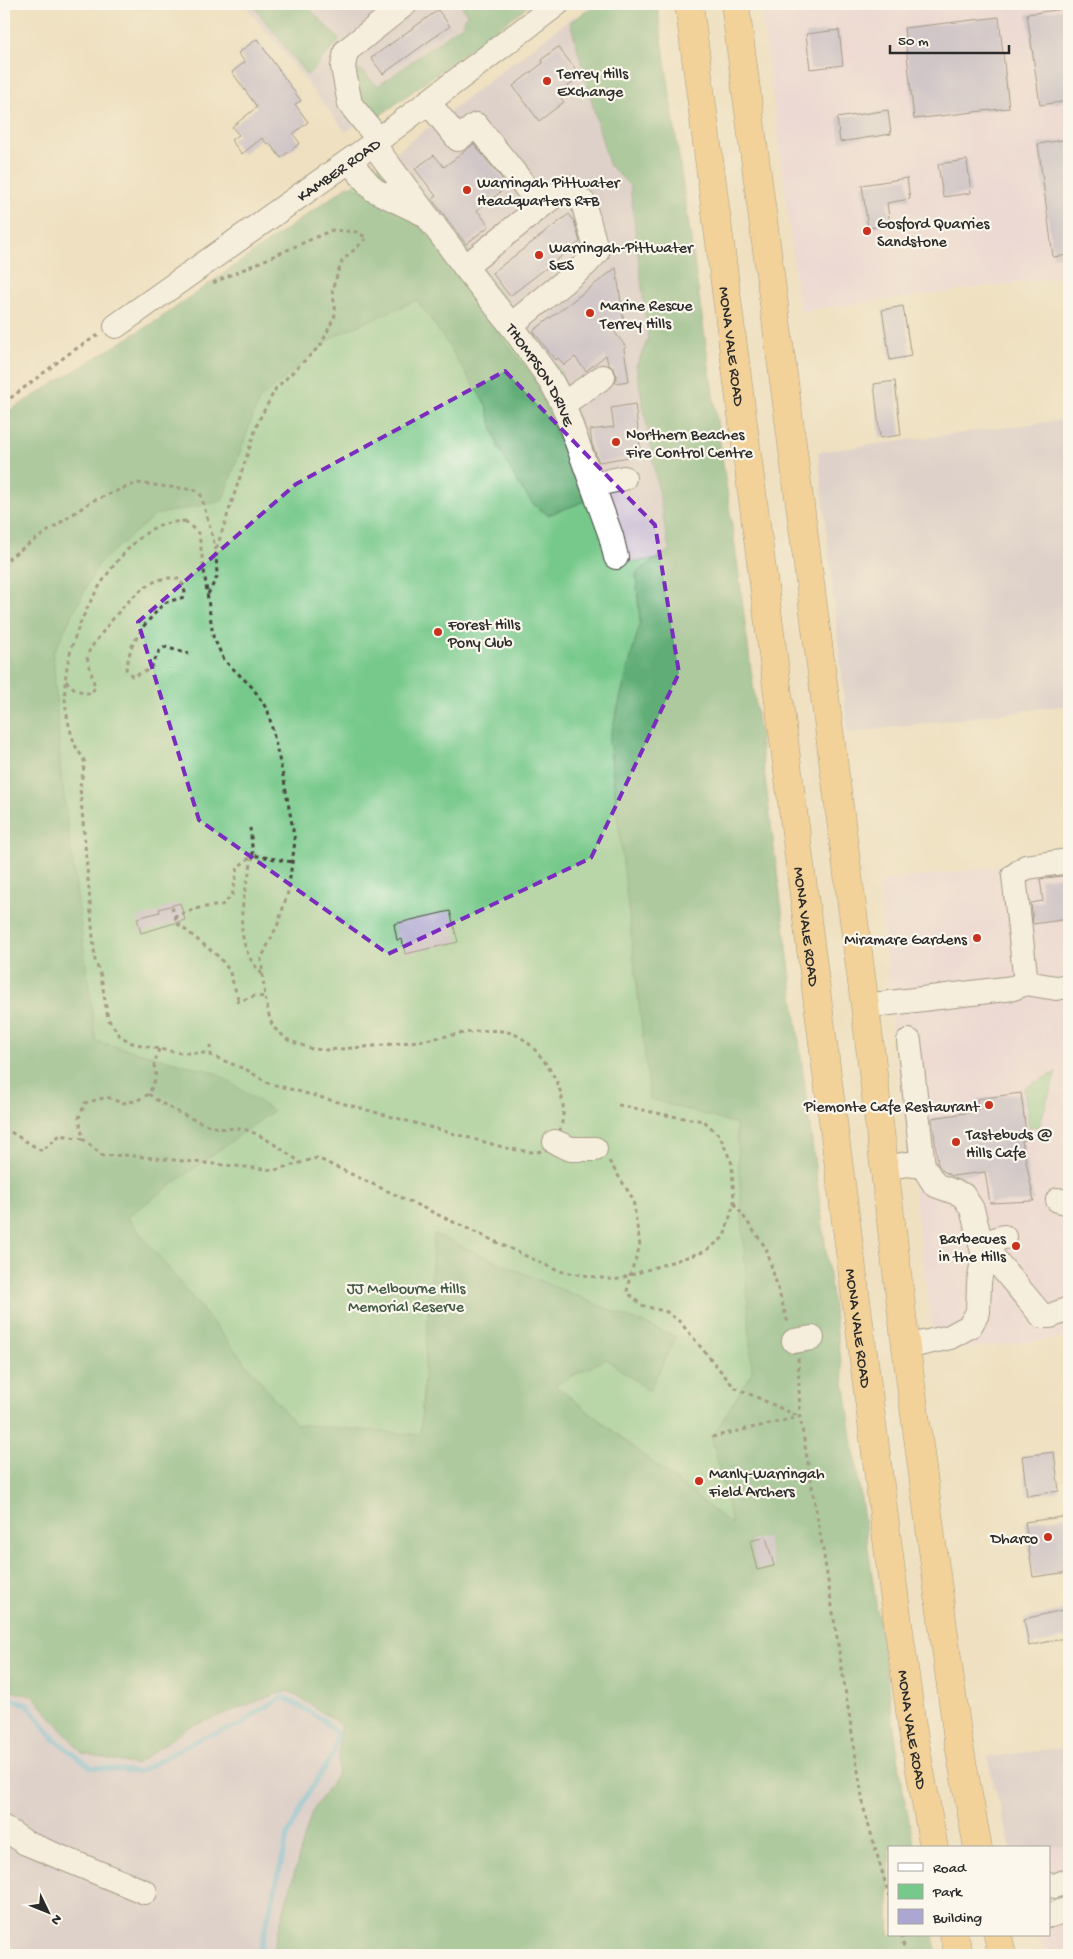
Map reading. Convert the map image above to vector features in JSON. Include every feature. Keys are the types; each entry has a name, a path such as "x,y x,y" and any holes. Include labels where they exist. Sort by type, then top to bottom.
{"highway":[{"name":"MONA VALE ROAD","path":"689,4 892,1586 919,1773 934,1846"},
{"path":"735,4 886,1168 906,1347 958,1740 978,1846"},
{"path":"954,1936 959,1955"},
{"path":"998,1936 1002,1955"}],"street":[{"name":"THOMPSON DRIVE","path":"405,4 346,51 343,67 350,104 426,215 511,324 552,381 563,404 593,485 611,536 616,557"},
{"name":"KAMBER ROAD","path":"116,326 350,161 557,4"},
{"path":"428,102 458,139 476,125 541,206"},
{"name":"THOMPSON DRIVE","path":"350,161 374,190 426,215"},
{"path":"465,267 566,187 582,202 597,252 585,265 511,324"},
{"path":"563,404 603,377"},
{"path":"593,485 624,478"},
{"path":"1026,983 1014,876 1026,867 1069,862"},
{"path":"865,1006 1013,988 1026,983 1056,988 1069,986"},
{"path":"906,1347 950,1337 970,1326 978,1312 982,1249 972,1209 963,1195 935,1185 923,1166 909,1041"},
{"path":"554,1142 570,1149 601,1154"},
{"path":"886,1168 907,1164 923,1166"},
{"path":"982,1249 1004,1237"},
{"path":"982,1249 993,1257 1042,1316 1050,1316 1069,1309"},
{"path":"4,1828 26,1843 144,1892"},
{"path":"1050,1885 1055,1886 1069,1880"}],"path":[{"path":"208,285 332,230 356,232 366,238 342,261 332,290 336,313 321,345 276,388 258,422 216,550"},
{"path":"4,402 71,352 95,336 116,326"},
{"path":"4,567 10,557 92,501 137,483 196,490 201,495 216,550 217,577 207,595"},
{"path":"185,521 199,534 213,636 224,660 254,688 268,710 284,780 295,841 288,892 278,924 261,959 264,997 274,1028 288,1040 312,1049 416,1042 490,1030 501,1030 520,1036 528,1042 548,1066 560,1088 563,1110 562,1125 549,1148 536,1152 510,1149 268,1083 247,1070 211,1056 159,1049 132,1042 120,1036 108,1019 101,976 95,960 80,786 84,760 77,749 67,712 66,681 70,651 92,597 113,566 149,530 165,523 185,521"},
{"path":"66,681 76,690 91,694 95,687 87,657 90,649 136,593 161,578 173,576 181,580 185,592 184,597 164,603 142,628 131,648 126,669 132,676 141,673 151,667 159,650 165,647 190,654"},
{"path":"250,828 253,855 241,913 243,939 250,958 263,975"},
{"path":"175,916 199,908 222,905 232,896 238,867 253,855 292,862"},
{"path":"172,907 178,924 219,958 229,970 237,1002 255,996 264,997"},
{"path":"210,1046 211,1056"},
{"path":"83,1139 79,1118 85,1103 107,1097 122,1103 136,1101 150,1094 156,1078 154,1064 159,1049"},
{"path":"150,1094 155,1100 176,1111 217,1128 243,1129 272,1143 300,1163"},
{"path":"4,1128 42,1151 60,1134 83,1139 103,1156 124,1154 275,1170 317,1158 558,1271 615,1280 706,1251 724,1237 734,1202 732,1164 720,1136 704,1121 614,1104"},
{"path":"601,1154 633,1199 640,1246 630,1275 627,1292 641,1304 667,1312 680,1322 734,1387 800,1417"},
{"path":"734,1202 766,1248 803,1340 798,1359 800,1417 864,1810 888,1893"},
{"path":"712,1437 800,1417"},
{"path":"900,1936 906,1955"}],"highlighted area":[{"path":"505,371 655,525 679,673 591,858 388,954 199,820 138,622 296,484"}],"shaded area":[{"path":"244,4 510,4 346,132"},
{"path":"761,4 1069,4 1069,276 800,311"},
{"path":"574,16 657,47 722,552 630,562 560,371 394,154"},
{"path":"1069,419 1069,705 848,733 818,452"},
{"path":"1069,857 1069,1337 935,1352 891,1017 879,882"},
{"path":"4,1689 34,1697 82,1753 135,1765 187,1728 288,1690 340,1724 338,1772 311,1814 271,1955 4,1955"},
{"path":"1069,1747 1069,1845 1050,1847 1010,1846 987,1757"},
{"path":"1069,1845 1069,1955 1046,1955 1037,1936 1050,1936 1050,1847"}],"green space":[{"path":"252,4 305,4 340,40 307,76"},
{"path":"460,4 531,4 378,117 365,106 353,79 359,68 378,86 462,25 467,14"},
{"path":"597,4 657,4 737,560 834,1312 904,1796 915,1846 888,1846 888,1936 933,1936 937,1955 271,1955 311,1814 338,1772 340,1724 287,1690 187,1728 135,1765 82,1753 34,1697 4,1689 4,414 159,319 349,185 388,202 409,216 435,243 471,299 533,377 586,501 548,515 533,504 517,482 498,446 486,405 417,300 334,336 259,400 222,501 155,515 98,564 53,653 61,773 96,1041 216,1073 273,1111 127,1217 295,1424 420,1435 434,1234 676,1337 649,1391 606,1359 555,1385 732,1525 712,1437 752,1372 736,1124 650,1099 609,741 640,623 636,573 669,550 636,366 648,339 630,186 609,165 570,22"},
{"name":"JJ Melbourne Hills Memorial Reserve","path":"394,154 560,371 630,562 722,552 889,1846 888,1936 922,1955 354,1736 310,1687 123,1725 4,455"},
{"path":"1056,1072 1039,1127 1029,1128 1024,1088"}],"building":[{"path":"1064,9 1069,45 1069,101 1040,105 1027,14"},
{"path":"438,10 450,26 383,74 371,58"},
{"path":"999,17 1009,108 914,119 904,28"},
{"path":"839,30 843,65 810,69 806,34"},
{"path":"257,39 301,101 295,104 308,122 293,134 300,143 281,158 269,143 267,144 262,138 242,154 231,140 239,135 232,127 257,107 232,72 245,62 238,53"},
{"name":"Terrey Hills Exchange","path":"558,47 581,76 558,94 564,102 539,121 513,86 543,63 541,60"},
{"path":"888,110 891,134 840,142 837,118"},
{"path":"1069,139 1069,255 1053,257 1038,144"},
{"name":"Warringah Pittwater Headquarters RFB","path":"474,144 508,186 477,210 489,226 466,244 432,199 436,196 415,169 434,155 444,167"},
{"path":"967,160 971,193 943,197 938,164"},
{"path":"907,178 910,199 887,203 890,225 868,228 862,185"},
{"name":"Warringah-Pittwater SES","path":"569,214 574,221 580,242 510,296 492,273"},
{"name":"Marine Rescue Terrey Hills","path":"616,268 624,323 614,331 626,347 624,349 629,381 615,383 617,376 614,369 608,364 606,355 586,371 575,357 564,365 558,358 555,360 533,331"},
{"path":"903,306 911,356 890,360 882,310"},
{"path":"895,381 901,435 880,438 874,384"},
{"name":"Northern Beaches Fire Control Centre","path":"635,404 641,455 599,462 592,445 590,430 614,427 611,408"},
{"path":"1069,875 1069,919 1033,924 1031,903 1043,901 1040,879"},
{"path":"180,903 185,920 141,933 137,918 160,912 159,909"},
{"path":"450,911 458,942 405,954 402,939 397,940 394,924"},
{"path":"1021,1093 1027,1140 1022,1141 1034,1201 990,1203 985,1172 952,1176 943,1171 938,1164 932,1118 978,1111 977,1099"},
{"path":"1054,1452 1059,1491 1027,1496 1022,1456"},
{"name":"Dharco","path":"1069,1516 1069,1572 1033,1577 1025,1522"},
{"path":"766,1537 774,1566 757,1570 750,1541"},
{"path":"1067,1609 1069,1637 1029,1646 1024,1619"}],"waterway":[{"path":"4,1697 27,1704 54,1739 91,1767 139,1772 201,1738 243,1724 251,1716 283,1697 322,1719 337,1734 334,1753 310,1790 288,1835 259,1955"}],"place":[{"name":"Terrey Hills Exchange","path":"547,81"},
{"name":"Warringah Pittwater Headquarters RFB","path":"467,190"},
{"name":"Gosford Quarries Sandstone","path":"867,231"},
{"name":"Warringah-Pittwater SES","path":"539,255"},
{"name":"Marine Rescue Terrey Hills","path":"590,313"},
{"name":"Northern Beaches Fire Control Centre","path":"616,442"},
{"name":"Forest Hills Pony Club","path":"438,632"},
{"name":"Miramare Gardens","path":"977,938"},
{"name":"Piemonte Cafe Restaurant","path":"989,1105"},
{"name":"Tastebuds @ Hills Cafe","path":"956,1142"},
{"name":"Barbecues in the Hills","path":"1016,1246"},
{"name":"Manly-Warringah Field Archers","path":"699,1481"},
{"name":"Dharco","path":"1048,1537"}]}
